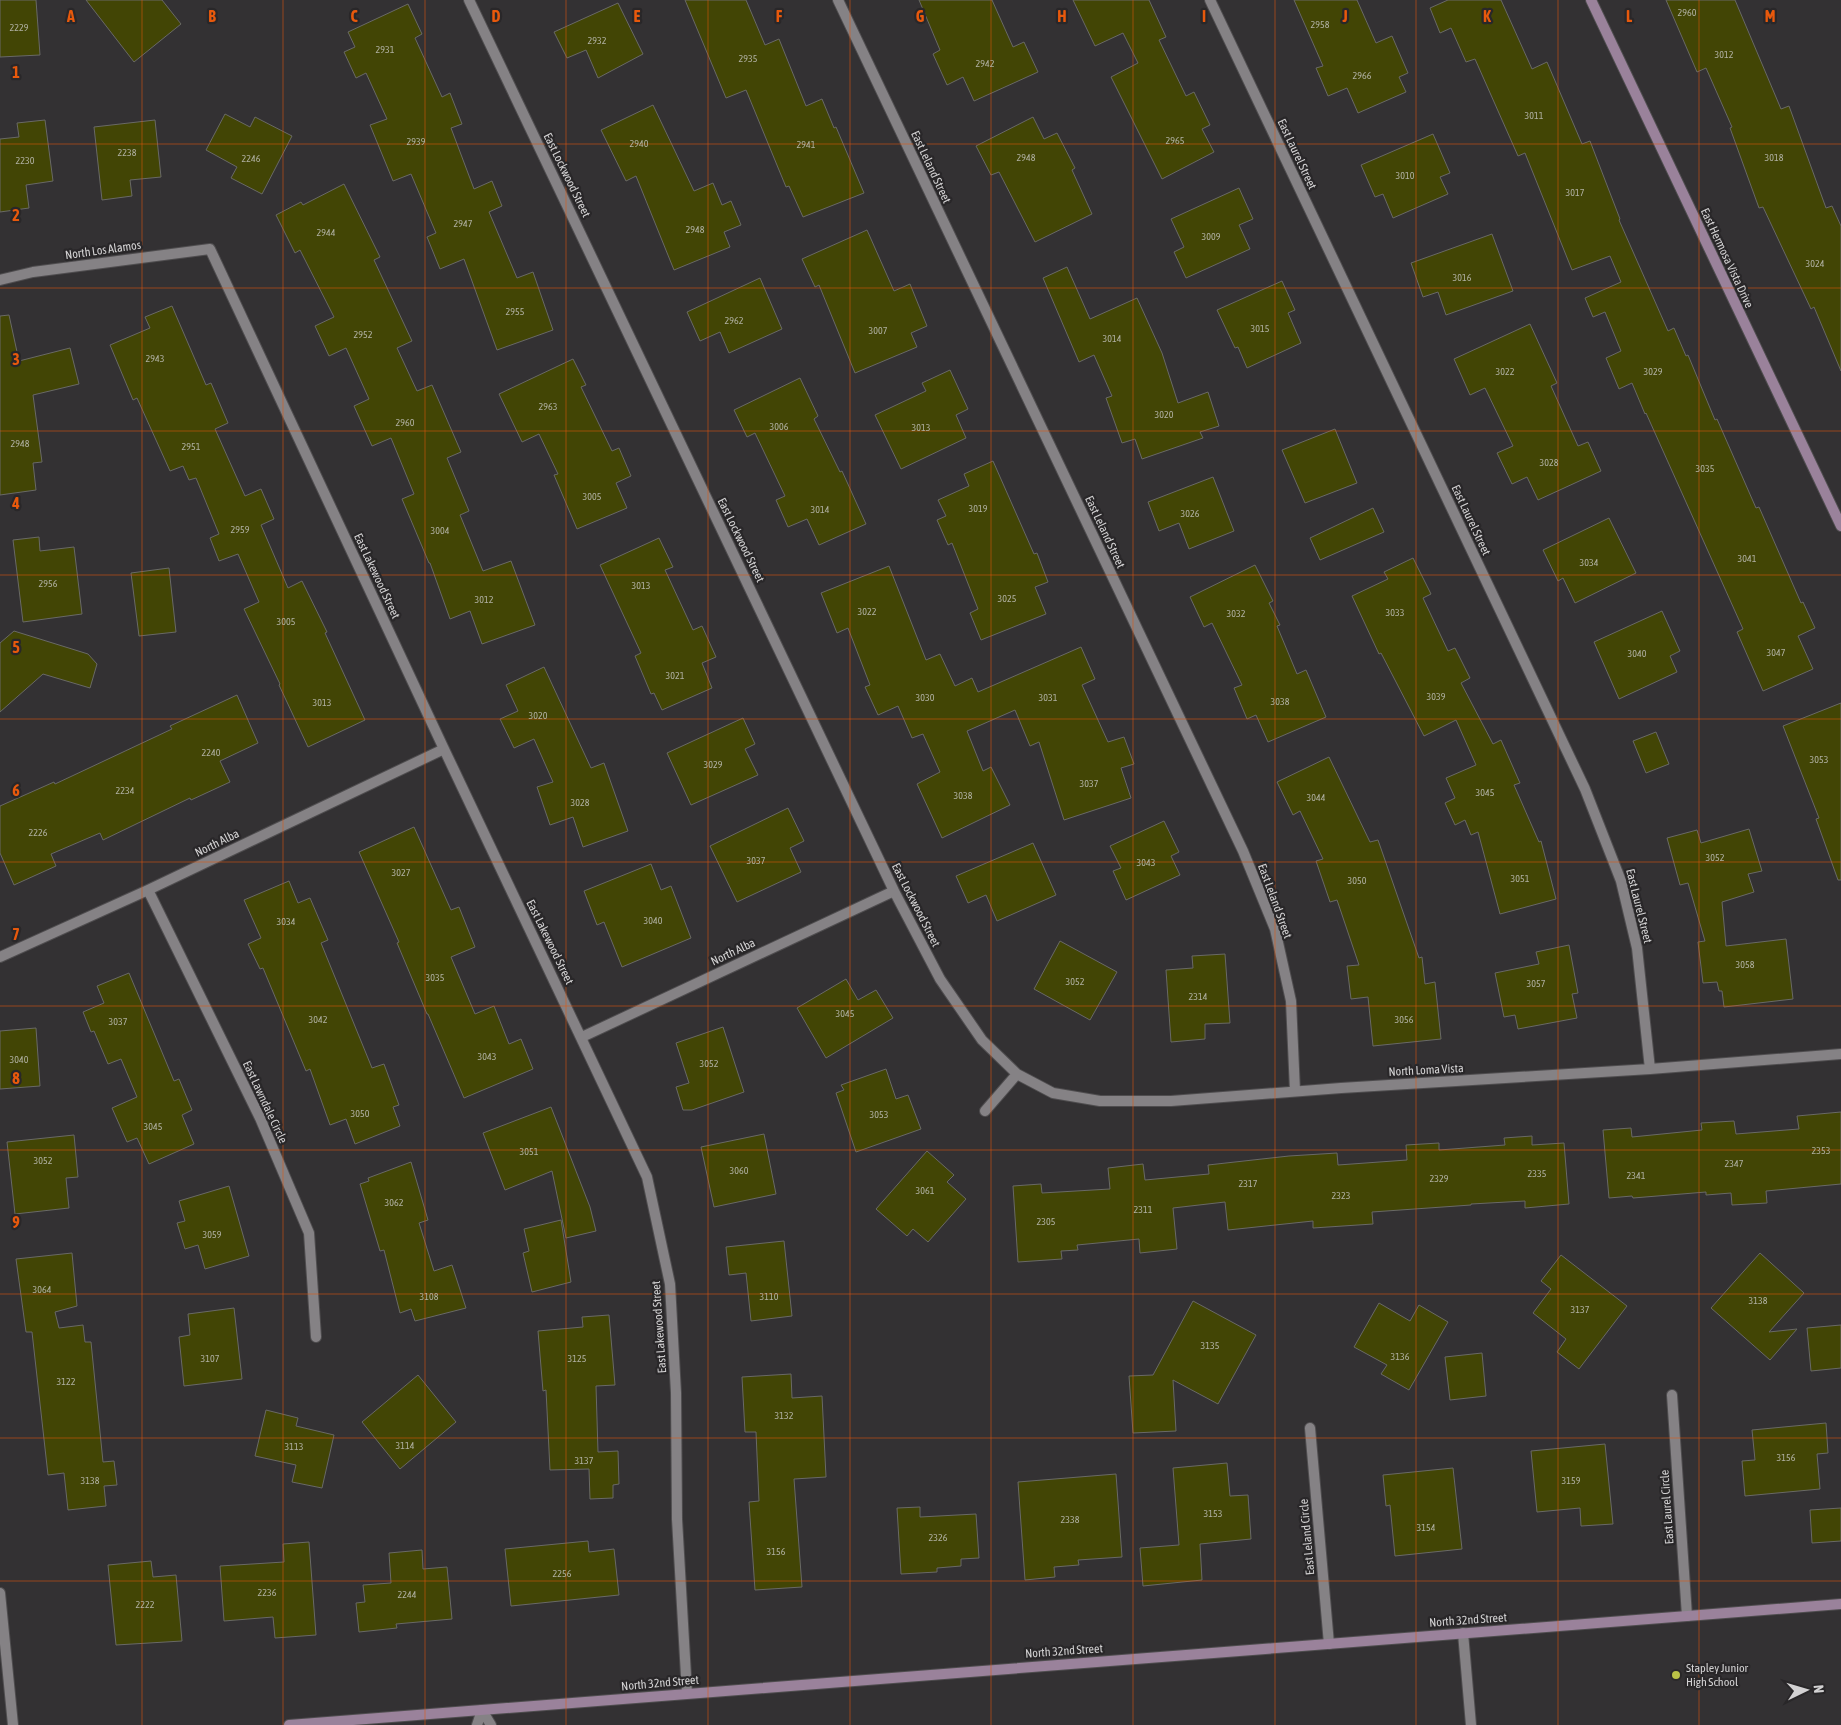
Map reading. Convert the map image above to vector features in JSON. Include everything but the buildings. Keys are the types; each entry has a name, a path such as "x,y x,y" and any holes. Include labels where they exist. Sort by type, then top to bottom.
{"street":[{"name":"East Lockwood Street","path":"470,0 894,891 940,979 982,1040 1017,1074"},
{"name":"East Leland Street","path":"838,0 1243,851 1275,930 1291,1001 1295,1091"},
{"name":"East Laurel Street","path":"1210,0 1585,789 1622,881 1637,948 1650,1069"},
{"name":"East Hermosa Vista Drive","path":"1591,0 1841,526"},
{"name":"North Los Alamos","path":"0,280 33,272 210,248"},
{"name":"East Lakewood Street","path":"210,248 444,749 647,1177 670,1284 676,1393 677,1519 687,1693"},
{"name":"North Alba","path":"0,957 148,890 444,749"},
{"name":"East Lawndale Circle","path":"148,890 260,1118 309,1233 316,1338"},
{"name":"North Alba","path":"582,1037 894,891"},
{"name":"North Loma Vista","path":"1017,1074 1053,1093 1100,1101 1171,1101 1295,1091 1650,1069 1841,1054"},
{"path":"985,1111 1017,1074"},
{"name":"East Laurel Circle","path":"1672,1395 1687,1616"},
{"name":"East Leland Circle","path":"1310,1428 1328,1644"},
{"path":"0,1593 13,1725"},
{"name":"North 32nd Street","path":"289,1725 1841,1604"},
{"path":"1463,1633 1471,1725"},
{"path":"477,1725 482,1710"},
{"path":"482,1710 491,1725"}],"place":[{"name":"Stapley Junior High School","path":"1676,1675"}]}
